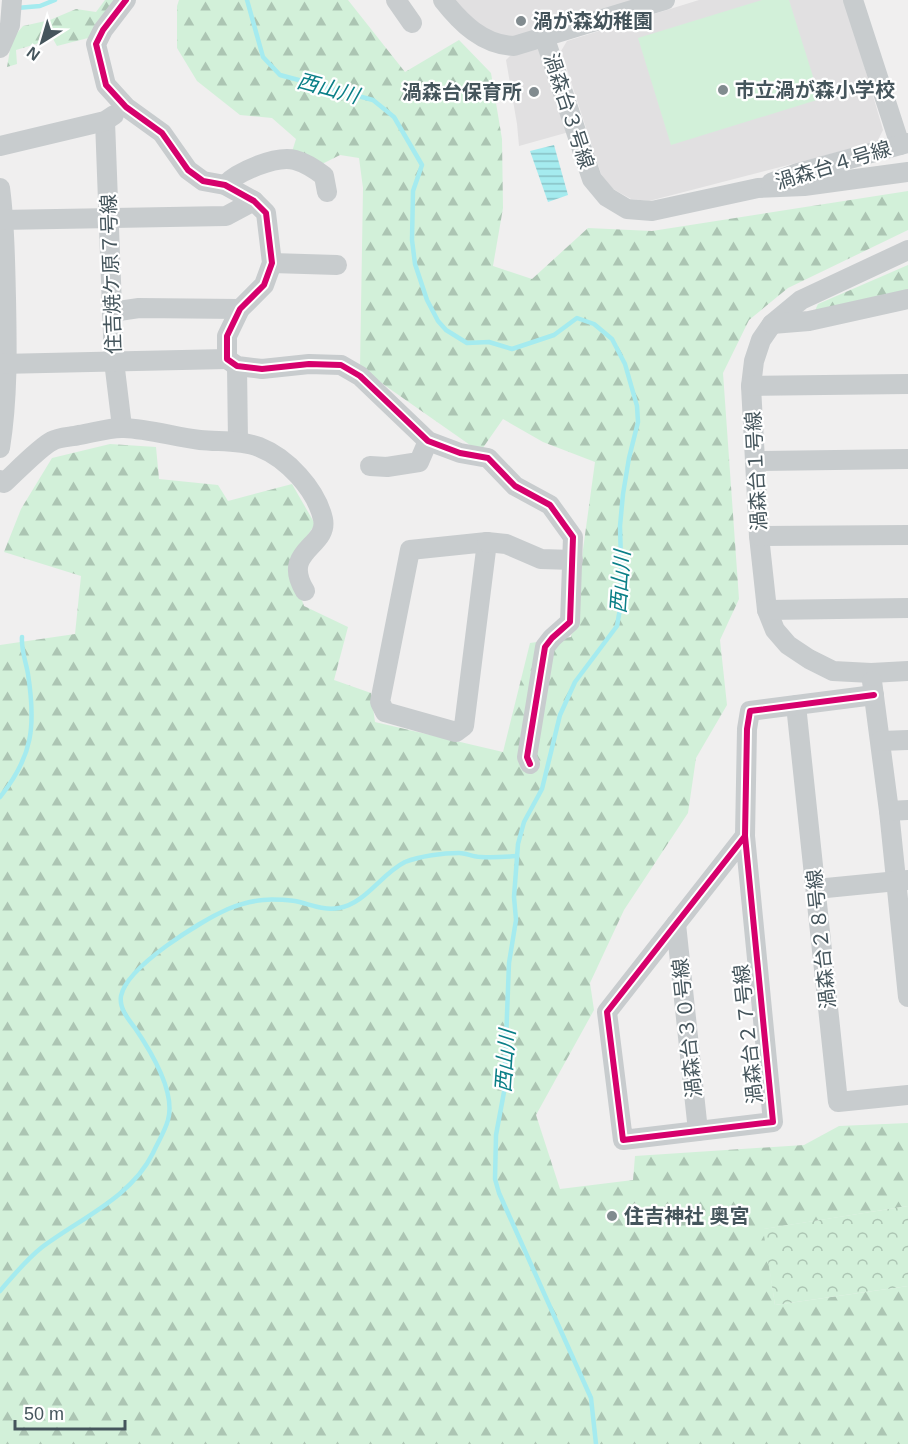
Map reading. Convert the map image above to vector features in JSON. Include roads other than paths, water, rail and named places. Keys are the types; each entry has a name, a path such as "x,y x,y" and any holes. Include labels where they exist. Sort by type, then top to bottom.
{"street":[{"path":"0,48 10,25 12,0"},
{"path":"126,0 103,30 96,44 106,85 126,107 162,134 188,170 203,181 225,185 254,201 266,213 272,263 264,285 240,309 227,336 232,363 238,442"},
{"path":"443,0 458,19 476,33 500,45 513,46 642,3 665,0"},
{"path":"853,0 904,144"},
{"name":"渦森台３号線","path":"544,36 592,179 607,197 627,209 652,211 758,188 804,186 908,172"},
{"path":"0,146 105,121 126,107"},
{"name":"住吉焼ケ原７号線","path":"105,121 114,361 122,427"},
{"name":"渦森台４号線","path":"758,188 798,173 904,144"},
{"path":"225,185 234,176 276,160 293,159 324,176 327,192"},
{"path":"0,188 5,415 0,448"},
{"path":"2,220 226,216 254,201"},
{"name":"渦森台１号線","path":"908,250 801,300 772,324 761,340 754,361 751,386 759,536 767,610 775,630 788,645 833,671 871,673 908,671"},
{"path":"272,263 337,265"},
{"path":"772,324 809,321 908,299"},
{"path":"112,312 139,308 240,309"},
{"path":"4,364 114,361 232,363 262,369 309,364 340,365 360,376 428,441 460,453 488,458 515,486 550,505 573,537 570,622 545,647 527,757 530,764"},
{"path":"751,386 908,384"},
{"path":"0,480 4,483 53,440 122,427 201,440 238,442 258,447 274,454 299,474 313,497 323,521 321,533 304,552 297,565 298,580 305,591"},
{"path":"370,466 387,467 419,462 428,441"},
{"path":"756,461 908,459"},
{"path":"759,536 908,535"},
{"path":"487,542 464,726 456,732 386,712 380,702 410,550 487,542 506,544 541,559 573,560"},
{"path":"767,610 908,608"},
{"path":"871,673 881,741 899,811 908,997"},
{"name":"渦森台２７号線","path":"745,836 607,1012 623,1140 773,1122 745,836 747,729 750,711 874,695"},
{"name":"渦森台２８号線","path":"796,705 838,1102 908,1095"},
{"path":"881,741 908,740"},
{"path":"816,889 902,880"},
{"name":"渦森台３０号線","path":"676,924 698,1131"}],"water":[{"path":"554,145 568,195 548,202 530,151"}],"waterway":[{"path":"17,8 40,6 55,0"},
{"name":"西山川","path":"247,0 263,57 280,75 373,100 394,117 422,165 413,191 412,240 415,264 427,300 438,321 446,330 467,343 489,342 512,349 554,335 577,318 594,324 612,339 625,364 637,406 638,422 629,458 620,526 622,597 617,626 575,682 560,715 542,789 524,822 518,844 514,897 516,920 509,963 504,1092 496,1135 495,1179 499,1193 591,1398 596,1444"},
{"path":"0,797 19,768 29,740 32,709 22,637"},
{"path":"0,1291 24,1263 41,1248 103,1206 132,1183 153,1153 163,1132 168,1120 169,1109 165,1084 148,1048 121,1005 121,996 126,984 150,958 201,923 245,903 279,900 295,901 322,908 339,908 357,900 396,867 411,860 453,853 486,857 517,856"}],"place":[{"name":"渦が森幼稚園","path":"521,21"},
{"name":"市立渦が森小学校","path":"723,90"},
{"name":"渦森台保育所","path":"534,92"},
{"name":"住吉神社 奥宮","path":"612,1216"}]}
